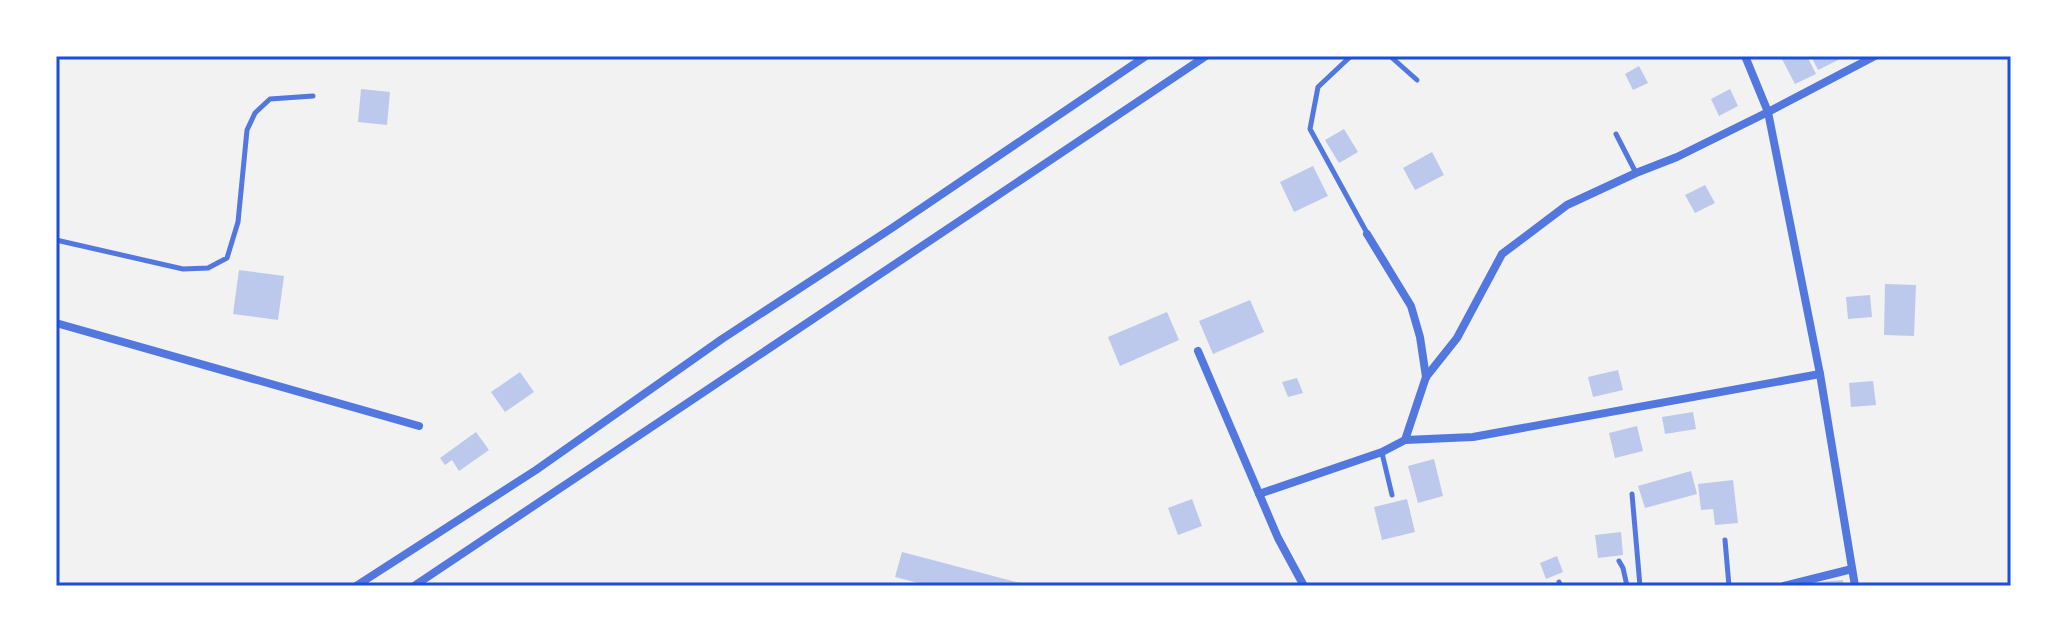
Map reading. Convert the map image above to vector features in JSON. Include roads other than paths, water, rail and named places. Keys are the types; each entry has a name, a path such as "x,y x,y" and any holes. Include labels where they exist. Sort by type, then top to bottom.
{"street":[{"path":"356,586 536,470 722,339 1146,56"},
{"path":"414,586 1206,56"},
{"path":"1745,56 1768,112 1820,374 1855,586"},
{"path":"1405,440 1426,377 1457,338 1502,254 1567,205 1677,157 1875,56"},
{"path":"1367,234 1411,306 1426,377"},
{"path":"56,323 419,426"},
{"path":"1198,351 1259,494 1304,586"},
{"path":"1259,494 1382,452 1405,440 1473,437 1820,374"},
{"path":"1784,586 1852,569"}],"lane":[{"path":"1351,56 1318,87 1310,129 1367,234"},
{"path":"1390,56 1417,80"},
{"path":"56,240 183,269 208,268 227,258 238,222 247,130 255,113 270,99 313,96"},
{"path":"1616,134 1636,173"},
{"path":"1382,452 1392,495"},
{"path":"1632,494 1640,586"},
{"path":"1725,540 1729,586"},
{"path":"1619,561 1627,586"}]}
